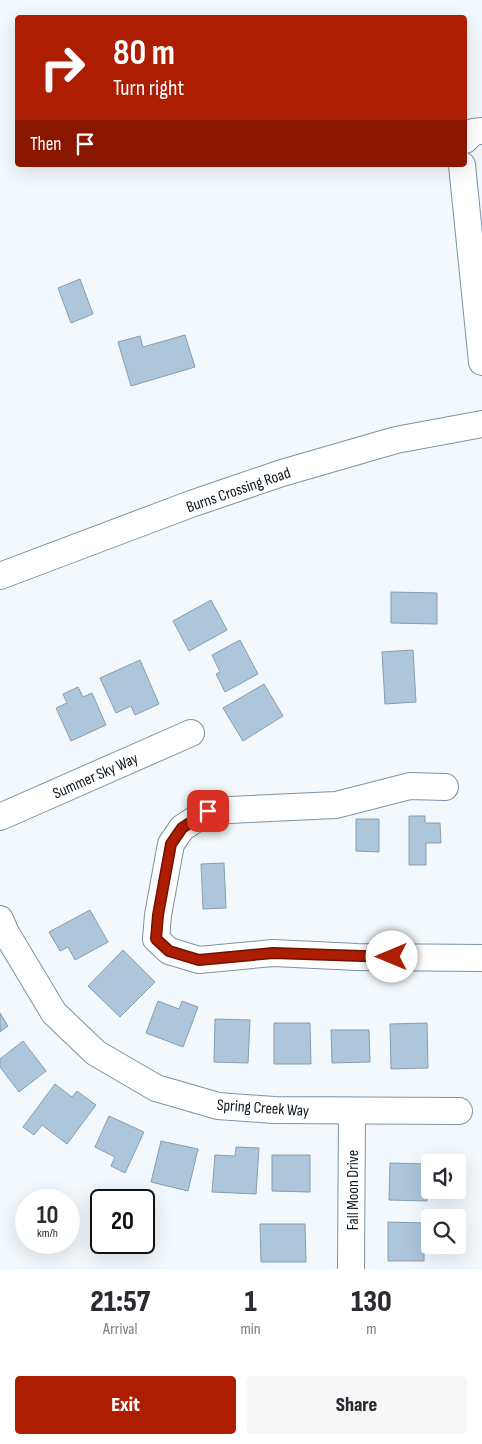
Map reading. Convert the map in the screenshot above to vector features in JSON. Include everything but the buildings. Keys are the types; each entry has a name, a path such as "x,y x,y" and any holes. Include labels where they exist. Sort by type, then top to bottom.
{"street":[{"path":"467,138 474,132 482,131"},
{"path":"462,167 482,362"},
{"name":"Burns Crossing Road","path":"0,576 191,504 282,473 396,440 482,424"},
{"name":"Summer Sky Way","path":"0,817 191,733"},
{"path":"445,787 410,786 336,806 208,811 182,828 171,844 158,915 156,939 169,951 199,960 273,953 357,957 482,958"},
{"name":"Spring Creek Way","path":"0,918 6,933 54,1013 96,1053 156,1088 218,1106 274,1110 459,1111"},
{"name":"Fall Moon Drive","path":"351,1269 352,1111"}],"route":[{"path":"208,811 194,818 182,828 171,844 158,915 156,939 169,951 199,960 273,953 392,957"}]}
